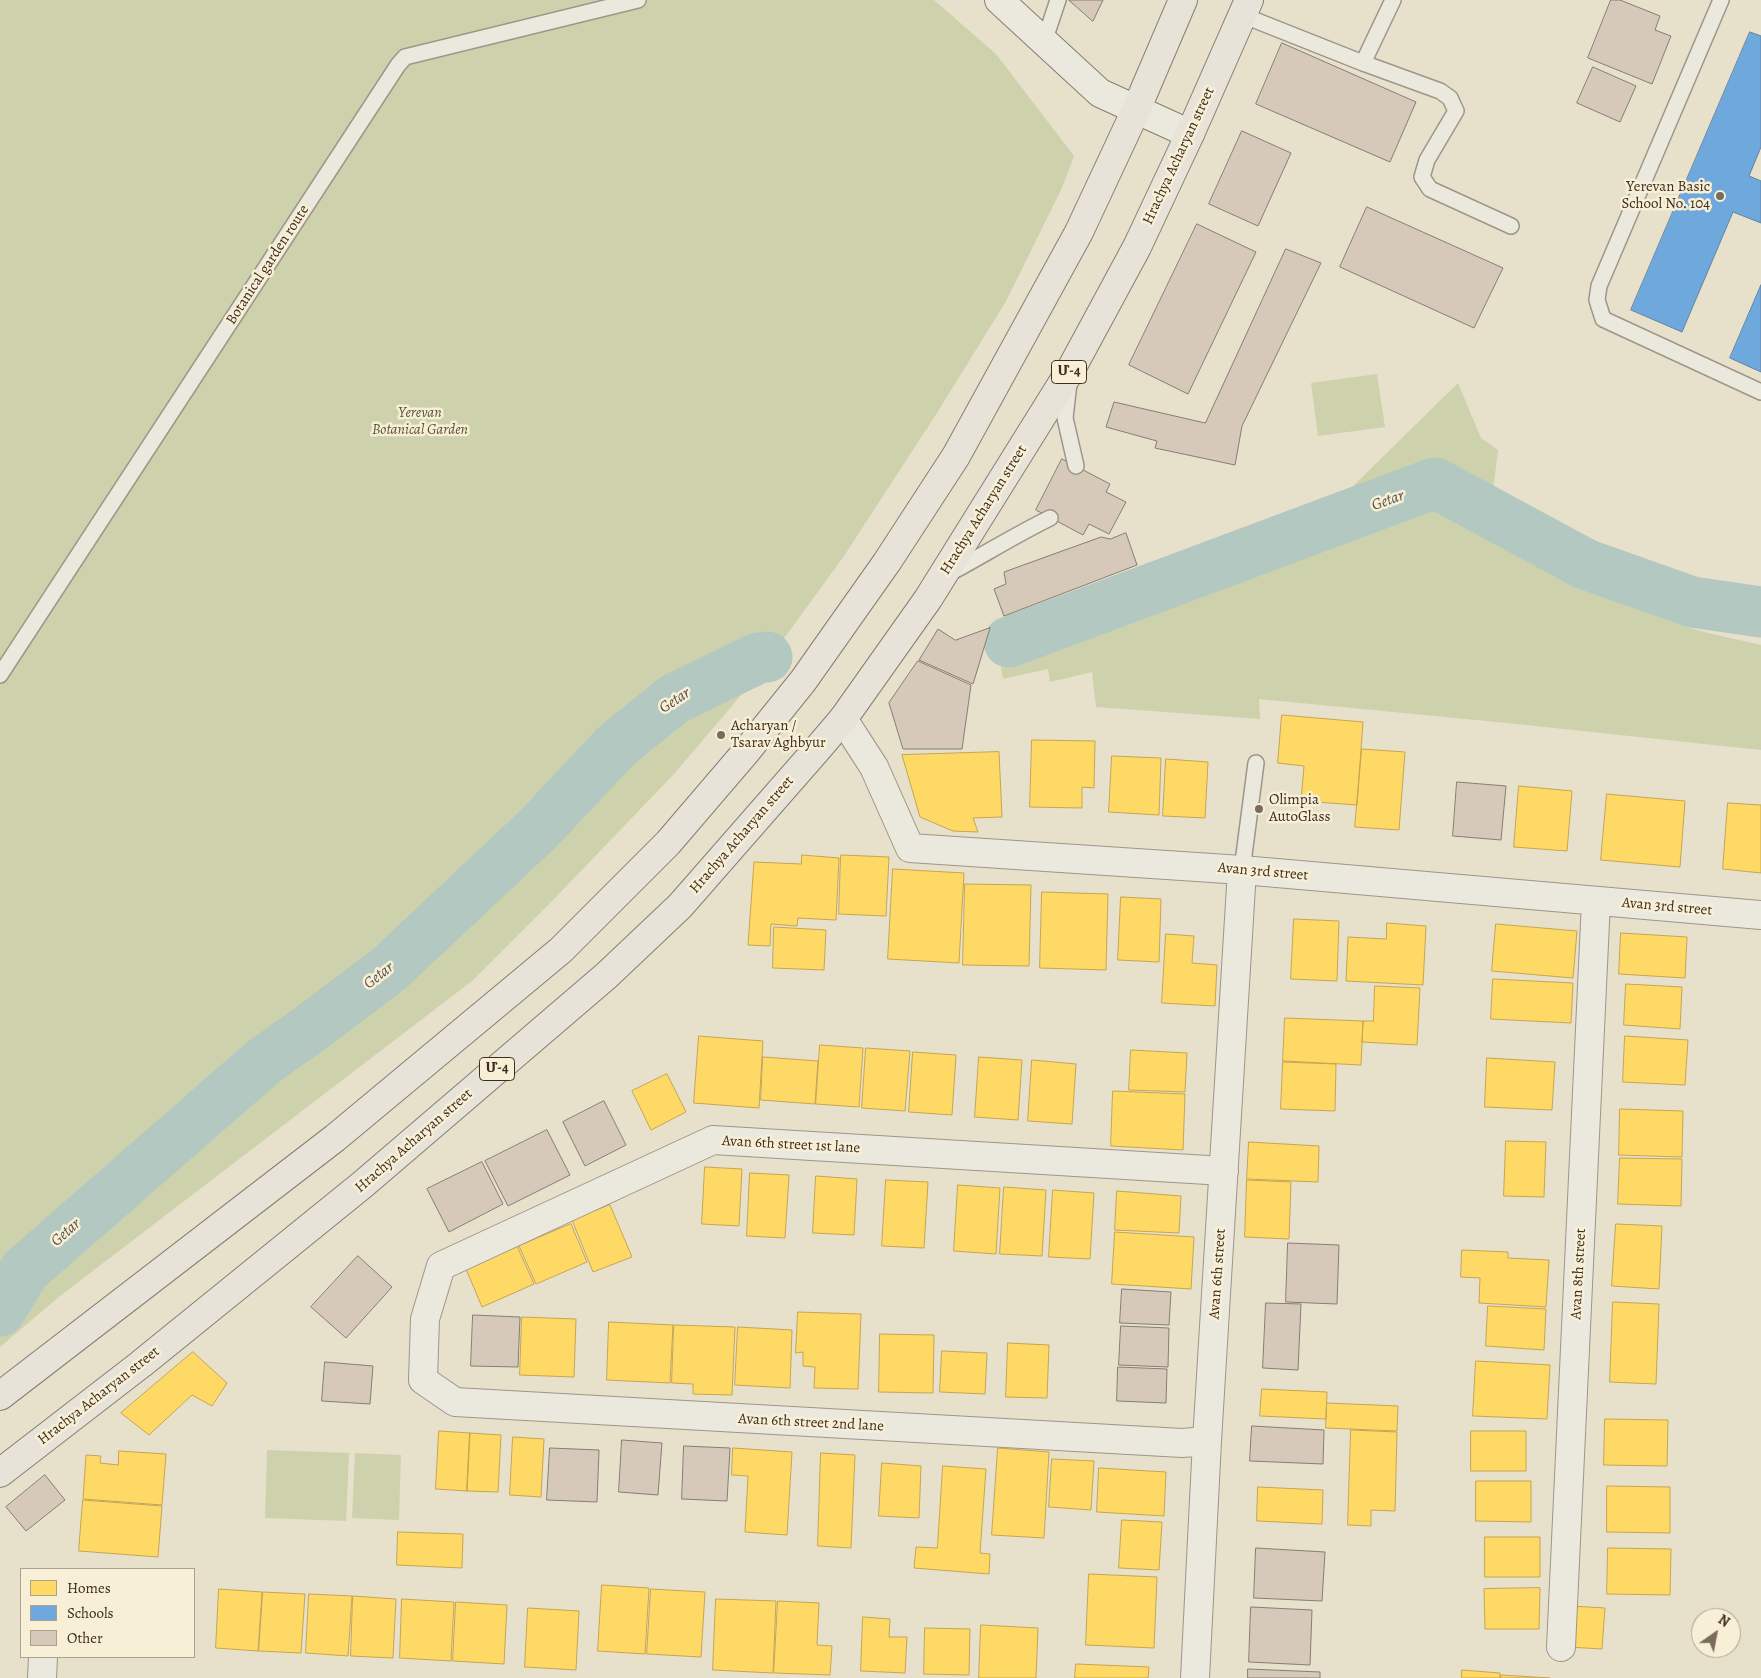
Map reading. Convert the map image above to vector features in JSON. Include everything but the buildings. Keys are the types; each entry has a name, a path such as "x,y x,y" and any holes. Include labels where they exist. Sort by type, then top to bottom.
{"highway":[{"path":"0,1396 350,1125 561,950 668,843 745,753 803,681 887,562 956,456 1079,232 1136,110 1183,0"},
{"name":"Hrachya Acharyan street","path":"0,1474 141,1364 362,1185 606,976 680,906 843,718 928,599 1070,371 1137,247 1190,134 1246,7"}],"street":[{"path":"999,0 1100,93 1190,134"},
{"name":"Avan 3rd street","path":"843,718 874,767 910,848 1242,870 1761,915"},
{"name":"Avan 6th street","path":"1195,1678 1207,1441 1242,870"},
{"name":"Avan 8th street","path":"1561,1647 1596,900"},
{"name":"Avan 6th street 1st lane","path":"423,1380 425,1319 441,1266 713,1140 1224,1171"},
{"name":"Avan 6th street 2nd lane","path":"423,1380 455,1402 1182,1443 1207,1441"},
{"path":"42,1678 43,1658"}],"lane":[{"name":"Botanical garden route","path":"0,675 398,65 405,58 638,0"},
{"path":"1044,42 1058,0"},
{"path":"1363,63 1393,0"},
{"path":"1721,0 1599,286 1597,300 1604,319 1761,392"},
{"path":"1246,7 1363,63 1440,91 1450,98 1456,111 1427,160 1422,177 1430,189 1511,226"},
{"path":"1070,371 1065,418 1076,466"},
{"path":"942,577 985,554 1016,534 1050,518"},
{"path":"1242,870 1256,763"}],"green space":[{"name":"Yerevan Botanical Garden","path":"0,0 934,0 996,54 1074,156 1061,190 1005,303 935,416 844,556 753,681 674,774 472,981 60,1296 0,1347"},
{"path":"1377,374 1385,427 1318,436 1311,383"},
{"path":"1458,383 1481,438 1498,450 1489,525 1562,572 1587,586 1640,610 1711,634 1761,645 1761,750 1259,699 1260,719 1096,707 1092,672 1050,682 1048,669 1003,679 995,629 1326,509 1347,492"},
{"path":"267,1450 349,1453 346,1521 265,1518"},
{"path":"355,1453 401,1455 399,1520 352,1518"}],"waterway":[{"name":"Getar","path":"1009,642 1435,483 1585,564 1692,602 1761,612"},
{"name":"Getar","path":"0,1311 25,1270 263,1062 389,969 538,829 616,746 674,699 758,658 767,657"}],"place":[{"name":"Yerevan Basic School No. 104","path":"1720,196"},
{"name":"Acharyan / Tsarav Aghbyur","path":"721,735"},
{"name":"Olimpia AutoGlass","path":"1259,809"}]}
